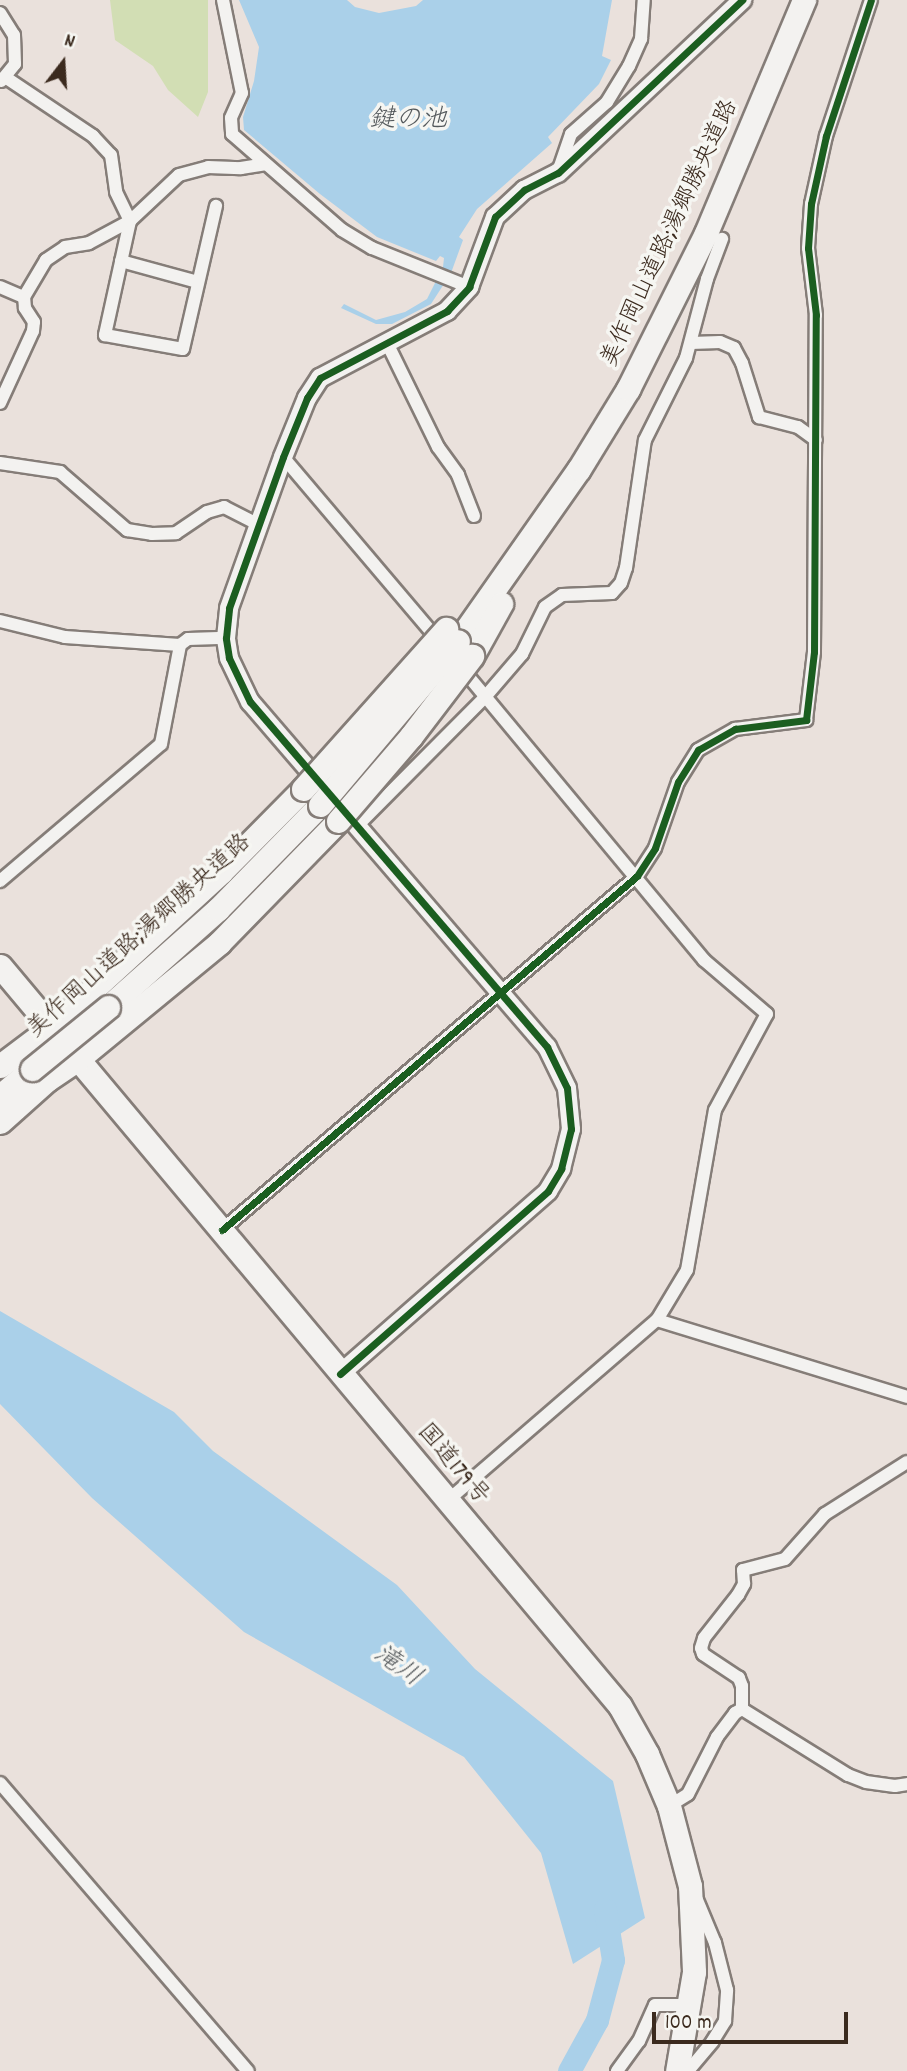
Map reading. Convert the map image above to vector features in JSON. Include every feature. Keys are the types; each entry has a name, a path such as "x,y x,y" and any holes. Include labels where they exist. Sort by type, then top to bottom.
{"highway":[{"name":"美作岡山道路;湯郷勝央道路","path":"541,522 673,274 790,0"},
{"name":"美作岡山道路;湯郷勝央道路","path":"0,1096 108,1007 218,909 311,788 452,639 541,522 600,438 654,340 706,233 804,0"},
{"path":"0,1122 47,1080 78,1059 219,943 347,823 411,736 452,639"},
{"path":"0,1066 52,1026 311,788"},
{"name":"国道179号","path":"0,966 620,1706 647,1754 669,1806 690,1886 694,1972 677,2071"}],"street":[{"path":"223,0 242,93 231,118 232,134 342,230 372,248 469,287"},
{"path":"558,173 571,134 607,102 629,66 641,39 643,0"},
{"path":"340,1374 548,1191 561,1169 571,1129 567,1087 547,1047 501,992 347,823 311,788 250,702 236,677 226,638 229,608 283,457 307,398 320,378 447,311 469,287 495,217 524,190 558,173 742,0"},
{"path":"222,1230 637,876 655,848 678,782 698,750 735,729 806,720 814,652 816,315 808,248 811,204 826,136 871,0"},
{"path":"0,13 14,35 15,64 2,79 93,136 111,155 116,192 130,221 106,335 183,349 216,206"},
{"path":"0,403 33,331 34,322 25,308 24,297 46,260 65,247 89,243 130,221 179,175 208,167 241,168 265,164"},
{"path":"347,823 485,697 522,654 545,607 562,595 597,596 612,593 621,583 626,568 645,440 686,358 707,279 722,239"},
{"path":"121,261 198,282"},
{"path":"0,287 24,297"},
{"path":"691,343 720,342 734,348 742,363 759,417 798,427 816,440"},
{"path":"387,343 438,447 458,475 474,516"},
{"path":"283,457 452,639 485,697 637,876 704,960 767,1014 715,1110 687,1270 657,1320 447,1501"},
{"path":"0,463 60,472 127,530 152,534 176,533 207,512 224,507 258,524"},
{"path":"0,621 65,637 180,645 188,639 226,638"},
{"path":"311,788 452,639"},
{"path":"0,881 161,744 180,645"},
{"path":"657,1320 907,1397"},
{"path":"669,1806 688,1794 717,1737 742,1709 742,1686 739,1678 704,1654 701,1648 704,1638 744,1584 743,1570 785,1559 825,1514 907,1462"},
{"path":"742,1709 848,1774 866,1782 895,1786 907,1784"},
{"path":"0,1783 248,2071"},
{"path":"688,2071 725,2021 727,1990 715,1943 690,1886"},
{"path":"617,2071 639,2041 655,2005 688,2005"}],"green space":[{"path":"110,0 208,0 208,92 198,117 168,90 153,66 115,40"}],"water":[{"name":"鍵の池","path":"239,0 347,0 355,7 379,13 416,6 423,0 612,0 602,56 611,60 599,84 548,137 552,143 477,209 459,237 463,240 451,273 431,304 392,324 376,324 341,308 344,304 376,320 405,312 427,299 443,267 444,258 440,256 436,261 377,237 320,194 244,130 243,117 254,81 259,47"},
{"path":"0,1311 174,1412 213,1451 397,1585 475,1669 613,1781 645,1918 573,1964 541,1853 464,1757 244,1632 92,1498 0,1404"}],"waterway":[{"name":"滝川","path":"569,2071 597,2020 613,1960 605,1910"}],"cycle path":[{"path":"340,1374 548,1191 561,1169 571,1129 567,1088 547,1047 250,702 229,658 226,638 229,608 283,457 307,398 320,378 447,311 469,287 495,217 524,190 558,173 742,0"},
{"path":"222,1230 637,876 655,848 678,782 698,750 735,729 806,720 814,652 816,315 808,248 811,204 826,136 871,0"}]}
